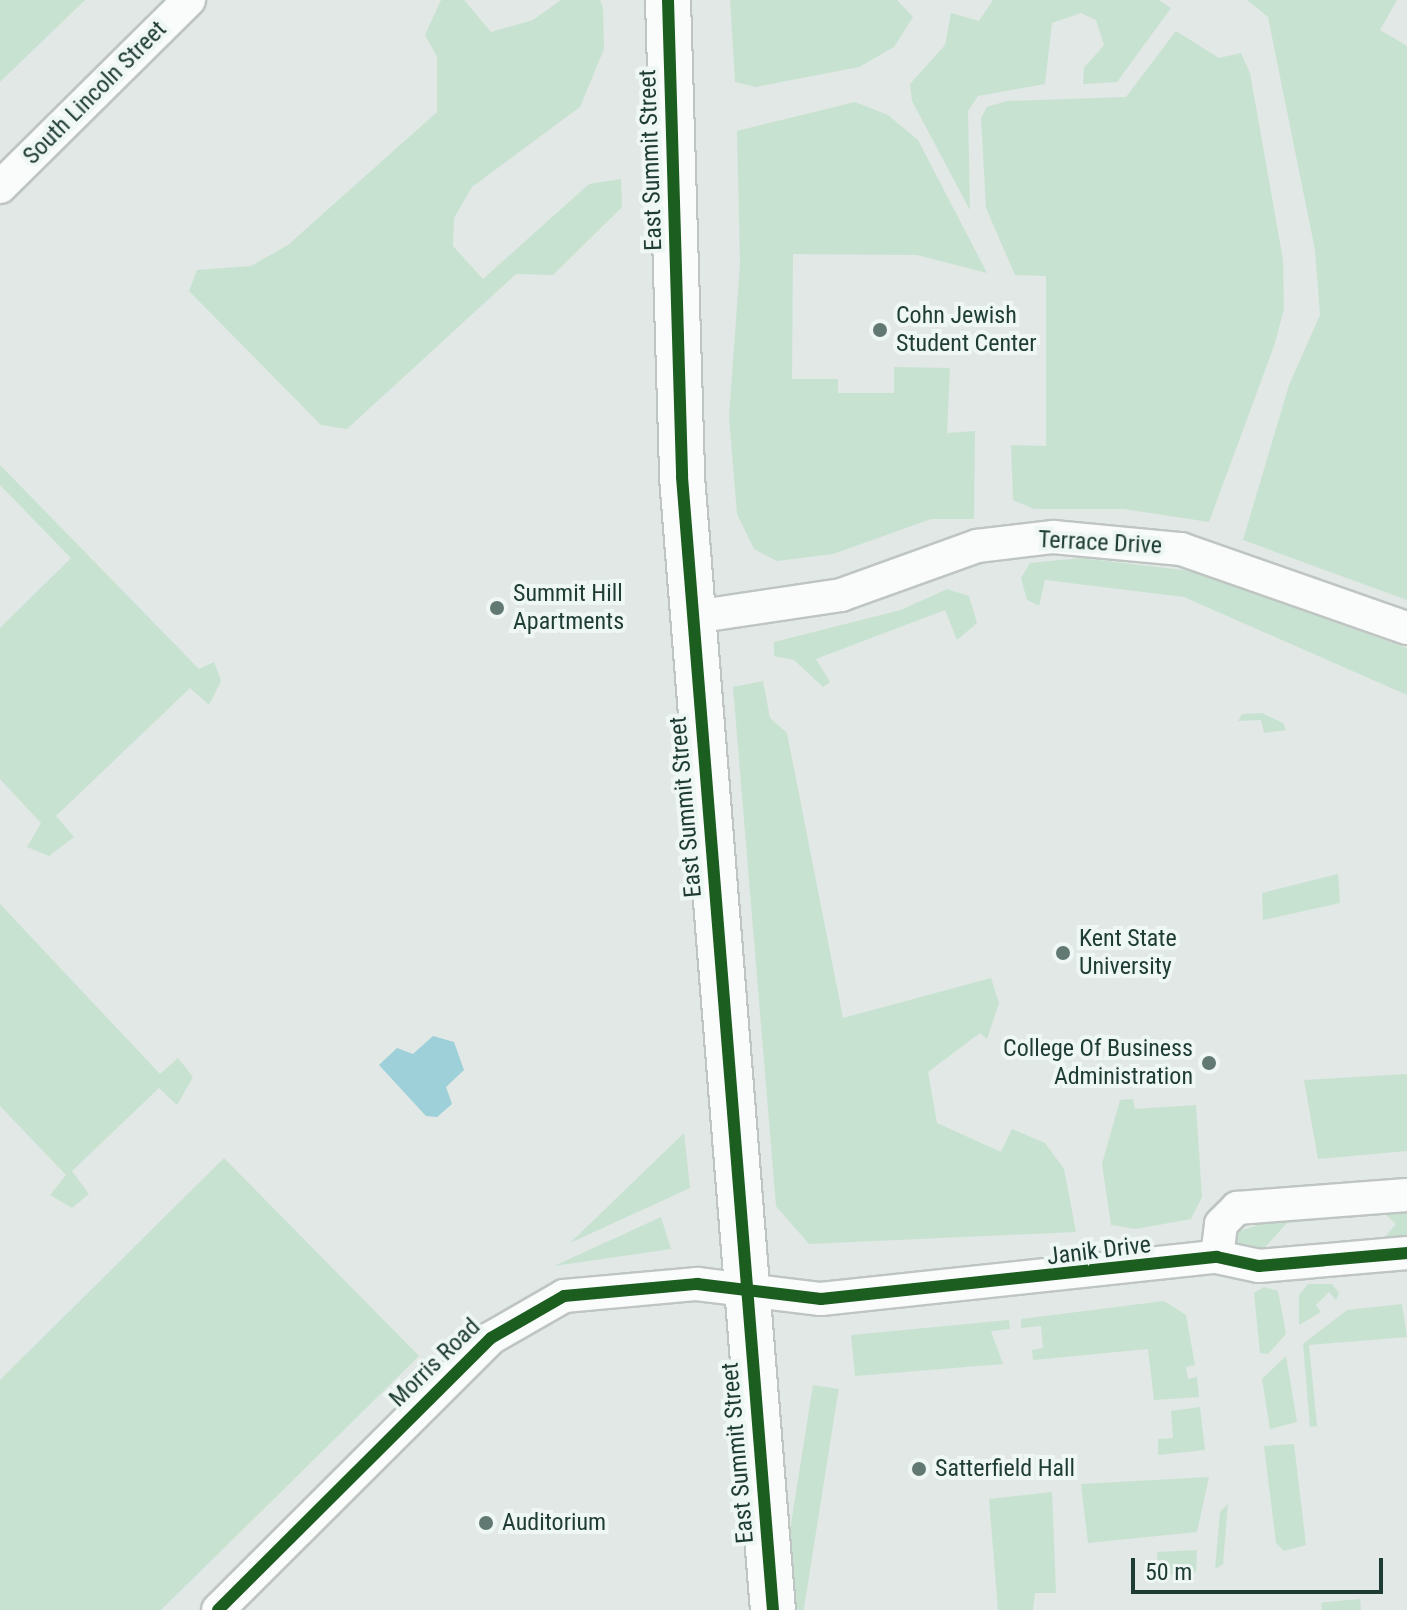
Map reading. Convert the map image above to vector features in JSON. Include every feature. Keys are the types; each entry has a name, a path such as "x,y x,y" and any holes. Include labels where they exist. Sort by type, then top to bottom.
{"main road":[{"name":"East Summit Street","path":"668,0 682,477 773,1610"}],"street":[{"name":"South Lincoln Street","path":"0,187 189,0"},
{"name":"Terrace Drive","path":"694,617 841,595 977,546 1053,537 1191,551 1407,628"},
{"path":"1217,1257 1221,1224 1237,1208 1407,1195"},
{"name":"Janik Drive","path":"747,1291 821,1299 1217,1257 1259,1266 1407,1253"},
{"name":"Morris Road","path":"218,1610 513,1321 564,1296 608,1287 697,1284 747,1291"}],"green space":[{"path":"0,0 85,0 0,82"},
{"path":"441,0 464,0 491,32 533,20 561,0 600,0 603,8 604,49 580,107 472,187 454,218 453,246 483,279 589,184 621,179 622,207 553,275 516,274 347,429 321,425 189,291 197,270 251,266 288,245 437,112 437,57 425,35"},
{"path":"730,0 897,0 913,17 894,47 859,67 756,87 735,82"},
{"path":"993,0 1159,0 1171,8 1117,82 1083,84 1084,68 1104,45 1096,20 1081,13 1052,23 1045,84 978,96 968,111 970,210 912,101 910,84 945,45 951,13 979,21"},
{"path":"1247,0 1397,0 1380,30 1407,46 1407,600 1243,540 1289,385 1320,315 1315,250 1268,17"},
{"path":"1176,31 1219,58 1241,53 1250,73 1283,260 1284,309 1274,346 1209,522 1124,509 1034,509 1013,500 1011,445 1046,446 1046,276 1015,275 986,208 981,118 987,107 1007,101 1126,97"},
{"path":"855,102 888,115 918,140 987,273 917,255 793,254 792,379 838,379 838,393 894,393 894,367 950,368 947,433 975,431 974,519 931,519 833,554 777,561 754,549 737,514 729,417 740,264 737,131"},
{"path":"0,465 199,669 214,662 221,681 209,705 190,688 56,816 74,837 49,856 27,847 41,823 0,779 0,628 71,558 0,485"},
{"path":"1081,558 1191,571 1407,648 1407,695 1184,597 1045,580 1039,606 1027,600 1021,578 1030,563"},
{"path":"947,589 969,596 977,623 957,640 945,610 816,659 830,682 823,687 794,660 774,656 774,642 901,610"},
{"path":"763,681 770,718 787,733 843,1018 991,978 999,1003 987,1039 980,1033 928,1072 937,1123 1001,1152 1012,1129 1045,1143 1064,1169 1076,1232 809,1244 776,1206 733,687"},
{"path":"1262,713 1283,723 1286,730 1264,733 1261,720 1238,721 1242,714"},
{"path":"1338,874 1340,903 1263,920 1262,893"},
{"path":"0,904 160,1074 178,1058 193,1077 177,1105 159,1088 72,1171 89,1194 72,1208 50,1195 66,1175 0,1106"},
{"path":"1407,1074 1407,1151 1318,1159 1304,1080"},
{"path":"1133,1099 1135,1109 1196,1105 1202,1197 1191,1219 1136,1229 1111,1225 1102,1164 1120,1100"},
{"path":"684,1133 690,1188 570,1243"},
{"path":"224,1158 419,1356 161,1610 0,1610 0,1380"},
{"path":"1407,1208 1407,1236 1390,1241 1385,1237 1396,1224 1385,1214 1287,1223 1259,1254 1235,1250 1229,1235 1291,1213"},
{"path":"661,1217 671,1249 554,1266"},
{"path":"1308,1284 1332,1284 1339,1293 1336,1300 1329,1292 1316,1305 1321,1312 1299,1325 1299,1295"},
{"path":"1264,1287 1278,1291 1286,1334 1268,1354 1260,1353 1254,1293"},
{"path":"1164,1301 1186,1315 1195,1365 1186,1367 1188,1379 1197,1377 1199,1397 1154,1400 1148,1349 1033,1360 1032,1350 1043,1348 1041,1326 1021,1328 1021,1319"},
{"path":"1402,1304 1407,1337 1309,1345 1317,1426 1310,1427 1303,1344 1347,1310"},
{"path":"1009,1320 1010,1329 991,1331 1003,1364 855,1376 851,1335"},
{"path":"1286,1356 1297,1422 1270,1429 1262,1379"},
{"path":"813,1385 839,1389 804,1610 778,1608"},
{"path":"1200,1407 1205,1450 1158,1455 1158,1439 1173,1438 1171,1411"},
{"path":"1294,1444 1306,1545 1284,1551 1276,1543 1264,1446"},
{"path":"1209,1477 1197,1532 1088,1543 1081,1484"},
{"path":"1052,1492 1056,1593 1035,1593 1033,1610 998,1610 989,1499"},
{"path":"1228,1504 1223,1564 1215,1569 1220,1512"},
{"path":"1197,1550 1196,1572 1159,1576 1157,1552"},
{"path":"1360,1599 1361,1610 1322,1610 1321,1602"}],"water":[{"path":"433,1036 454,1042 464,1070 446,1087 452,1104 437,1117 426,1116 379,1065 397,1048 413,1054"}],"cycle path":[{"path":"668,0 682,477 773,1610"},
{"path":"218,1610 491,1338 564,1296 697,1284 821,1299 1217,1257 1259,1266 1407,1253"}],"place":[{"name":"Cohn Jewish Student Center","path":"880,330"},
{"name":"Summit Hill Apartments","path":"497,608"},
{"name":"Kent State University","path":"1063,953"},
{"name":"College Of Business Administration","path":"1209,1063"},
{"name":"Satterfield Hall","path":"919,1469"},
{"name":"Auditorium","path":"486,1523"}]}
